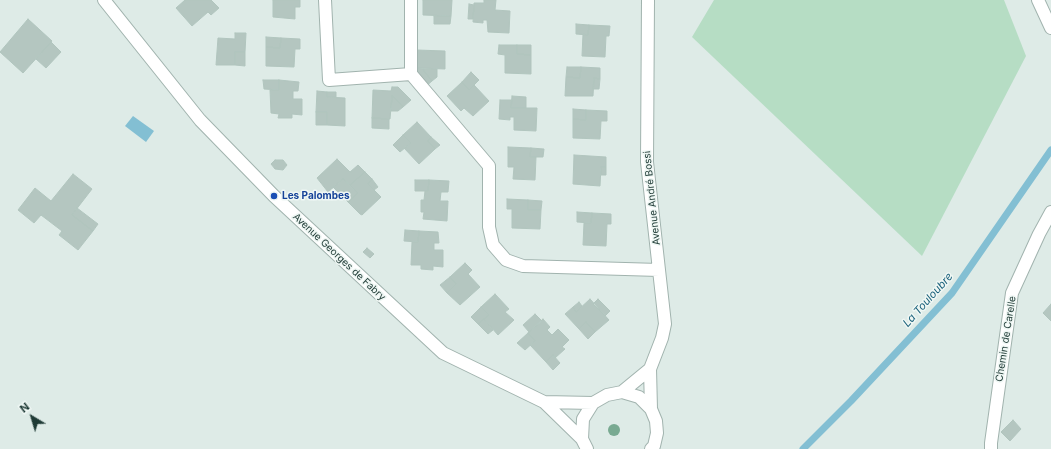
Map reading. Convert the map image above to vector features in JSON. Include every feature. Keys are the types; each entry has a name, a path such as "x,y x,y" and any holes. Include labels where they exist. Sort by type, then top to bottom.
{"street":[{"name":"Avenue Georges de Fabry","path":"104,0 205,126 274,196 443,353 544,402 585,444"},
{"path":"325,0 329,80 411,74"},
{"path":"411,0 411,74 489,166 489,227 493,245 506,260 523,266 659,270"},
{"name":"Avenue André Bossi","path":"648,0 647,162 665,324 662,338 650,369 651,409 656,421 657,433 653,448"},
{"path":"1038,0 1051,28"},
{"name":"Chemin de Carelle","path":"991,449 1012,293 1039,234 1051,212"},
{"name":"Avenue André Bossi","path":"622,392 650,369"},
{"path":"585,444 583,419 593,403 607,394 622,392 639,397 651,409"},
{"name":"Avenue Georges de Fabry","path":"544,402 593,403"}],"green space":[{"path":"714,0 1004,0 1026,56 922,256 692,37"}],"water":[{"path":"133,116 154,131 146,142 125,126"}],"building":[{"path":"185,0 211,0 219,8 211,15 208,12 192,26 176,8"},
{"path":"273,0 300,0 300,7 295,7 295,19 273,17"},
{"path":"423,0 452,0 451,16 423,15"},
{"path":"484,0 496,0 495,10 510,11 509,33 488,32 487,20 483,20 483,23 473,22 474,3 484,3"},
{"path":"469,4 474,5 473,19 468,19"},
{"path":"434,16 451,16 450,24 434,24"},
{"path":"28,19 52,41 23,73 0,52"},
{"path":"576,24 589,25 588,35 576,34"},
{"path":"589,25 610,26 609,36 606,36 605,57 582,56 583,34 588,35"},
{"path":"235,33 246,33 245,52 235,52 235,65 216,65 218,38 235,39"},
{"path":"266,37 281,38 280,48 266,47"},
{"path":"281,38 300,39 300,49 295,49 294,67 266,66 266,47 280,48"},
{"path":"51,42 61,52 46,68 36,59"},
{"path":"499,45 517,45 517,54 531,55 531,74 505,73 505,55 498,54"},
{"path":"517,45 531,45 531,55 517,54"},
{"path":"417,50 445,51 445,69 417,68"},
{"path":"235,52 245,52 245,66 235,65"},
{"path":"567,67 581,67 580,78 566,77"},
{"path":"581,67 600,68 600,79 594,78 593,96 565,96 566,77 580,78"},
{"path":"413,68 424,69 432,81 425,87"},
{"path":"424,69 437,69 437,77 432,81"},
{"path":"471,72 479,80 469,90 462,82"},
{"path":"594,78 600,79 599,89 593,89"},
{"path":"263,80 279,80 279,90 264,89"},
{"path":"279,80 299,82 298,91 293,91 293,99 302,99 302,115 292,114 292,118 278,118 279,114 271,113 270,90 279,90"},
{"path":"462,82 469,90 474,85 489,101 473,116 464,108 461,111 447,96"},
{"path":"392,87 398,87 411,100 403,107 392,96 390,119 372,118 373,90 391,91"},
{"path":"317,91 327,92 327,97 345,98 345,126 327,125 327,112 316,112"},
{"path":"327,92 336,92 336,97 327,97"},
{"path":"392,96 403,107 398,111 391,111"},
{"path":"512,96 526,97 526,108 511,108"},
{"path":"500,100 512,100 511,108 537,108 536,131 514,130 514,117 510,117 510,120 499,119"},
{"path":"573,109 586,110 586,120 573,119"},
{"path":"586,110 607,111 607,121 601,121 600,139 573,138 573,119 586,120"},
{"path":"316,112 327,112 327,125 316,125"},
{"path":"372,118 389,119 389,129 372,128"},
{"path":"417,122 431,137 428,141 435,149 419,164 404,148 411,143 403,135"},
{"path":"403,135 411,143 400,152 393,145"},
{"path":"431,137 440,145 435,149 428,141"},
{"path":"508,147 531,148 530,157 536,157 535,180 513,179 514,167 508,167"},
{"path":"531,148 544,149 543,157 530,157"},
{"path":"574,155 606,157 606,167 601,167 600,186 573,184"},
{"path":"337,159 350,172 358,165 365,172 350,185 343,179 328,192 317,178"},
{"path":"275,160 283,160 287,165 283,170 275,169 271,164"},
{"path":"601,167 606,167 606,175 601,175"},
{"path":"365,172 372,179 368,184 381,197 362,215 348,202 358,193 350,185"},
{"path":"73,174 92,189 72,215 93,231 78,250 59,235 62,231 41,215 34,223 18,210 35,188 51,201"},
{"path":"343,179 358,193 348,202 333,187"},
{"path":"372,179 378,187 374,190 368,184"},
{"path":"415,180 429,180 428,191 415,191"},
{"path":"429,180 449,181 448,192 441,192 440,201 448,201 447,221 423,219 424,212 421,212 421,200 424,200 425,191 428,191"},
{"path":"507,199 528,200 528,210 541,210 540,229 512,228 512,209 507,209"},
{"path":"528,200 542,201 541,210 528,210"},
{"path":"77,208 98,224 93,231 72,215"},
{"path":"577,212 592,213 591,223 577,222"},
{"path":"592,213 611,214 611,224 607,224 606,246 583,245 584,223 591,223"},
{"path":"405,230 419,231 418,242 404,241"},
{"path":"419,231 438,232 439,243 434,243 434,250 443,250 443,267 433,266 433,270 421,269 421,265 411,265 412,242 418,242"},
{"path":"367,248 374,254 370,258 363,252"},
{"path":"465,263 472,270 468,274 480,287 460,305 447,293 456,284 450,277"},
{"path":"450,277 456,284 447,293 440,285"},
{"path":"495,294 509,309 505,312 514,320 498,335 484,319 489,315 481,307"},
{"path":"590,299 609,320 595,332 586,322 579,329 565,314 573,307 576,312"},
{"path":"598,299 610,311 605,316 593,304"},
{"path":"579,302 582,306 576,312 573,307"},
{"path":"1051,304 1051,321 1043,313"},
{"path":"481,307 489,315 478,324 471,317"},
{"path":"535,314 542,321 529,332 523,325"},
{"path":"484,319 493,330 488,334 478,324"},
{"path":"543,319 550,327 547,330 552,335 558,329 569,340 562,347 565,349 555,358 553,355 546,362 530,345 535,341 528,333"},
{"path":"586,322 595,332 588,339 579,329"},
{"path":"528,333 535,341 525,350 517,343"},
{"path":"553,355 560,363 553,370 546,362"},
{"path":"1013,420 1021,429 1010,441 1001,432"}],"waterway":[{"name":"La Touloubre","path":"803,449 851,401 952,293 1051,150"}],"place":[{"name":"Les Palombes","path":"274,196"}]}
